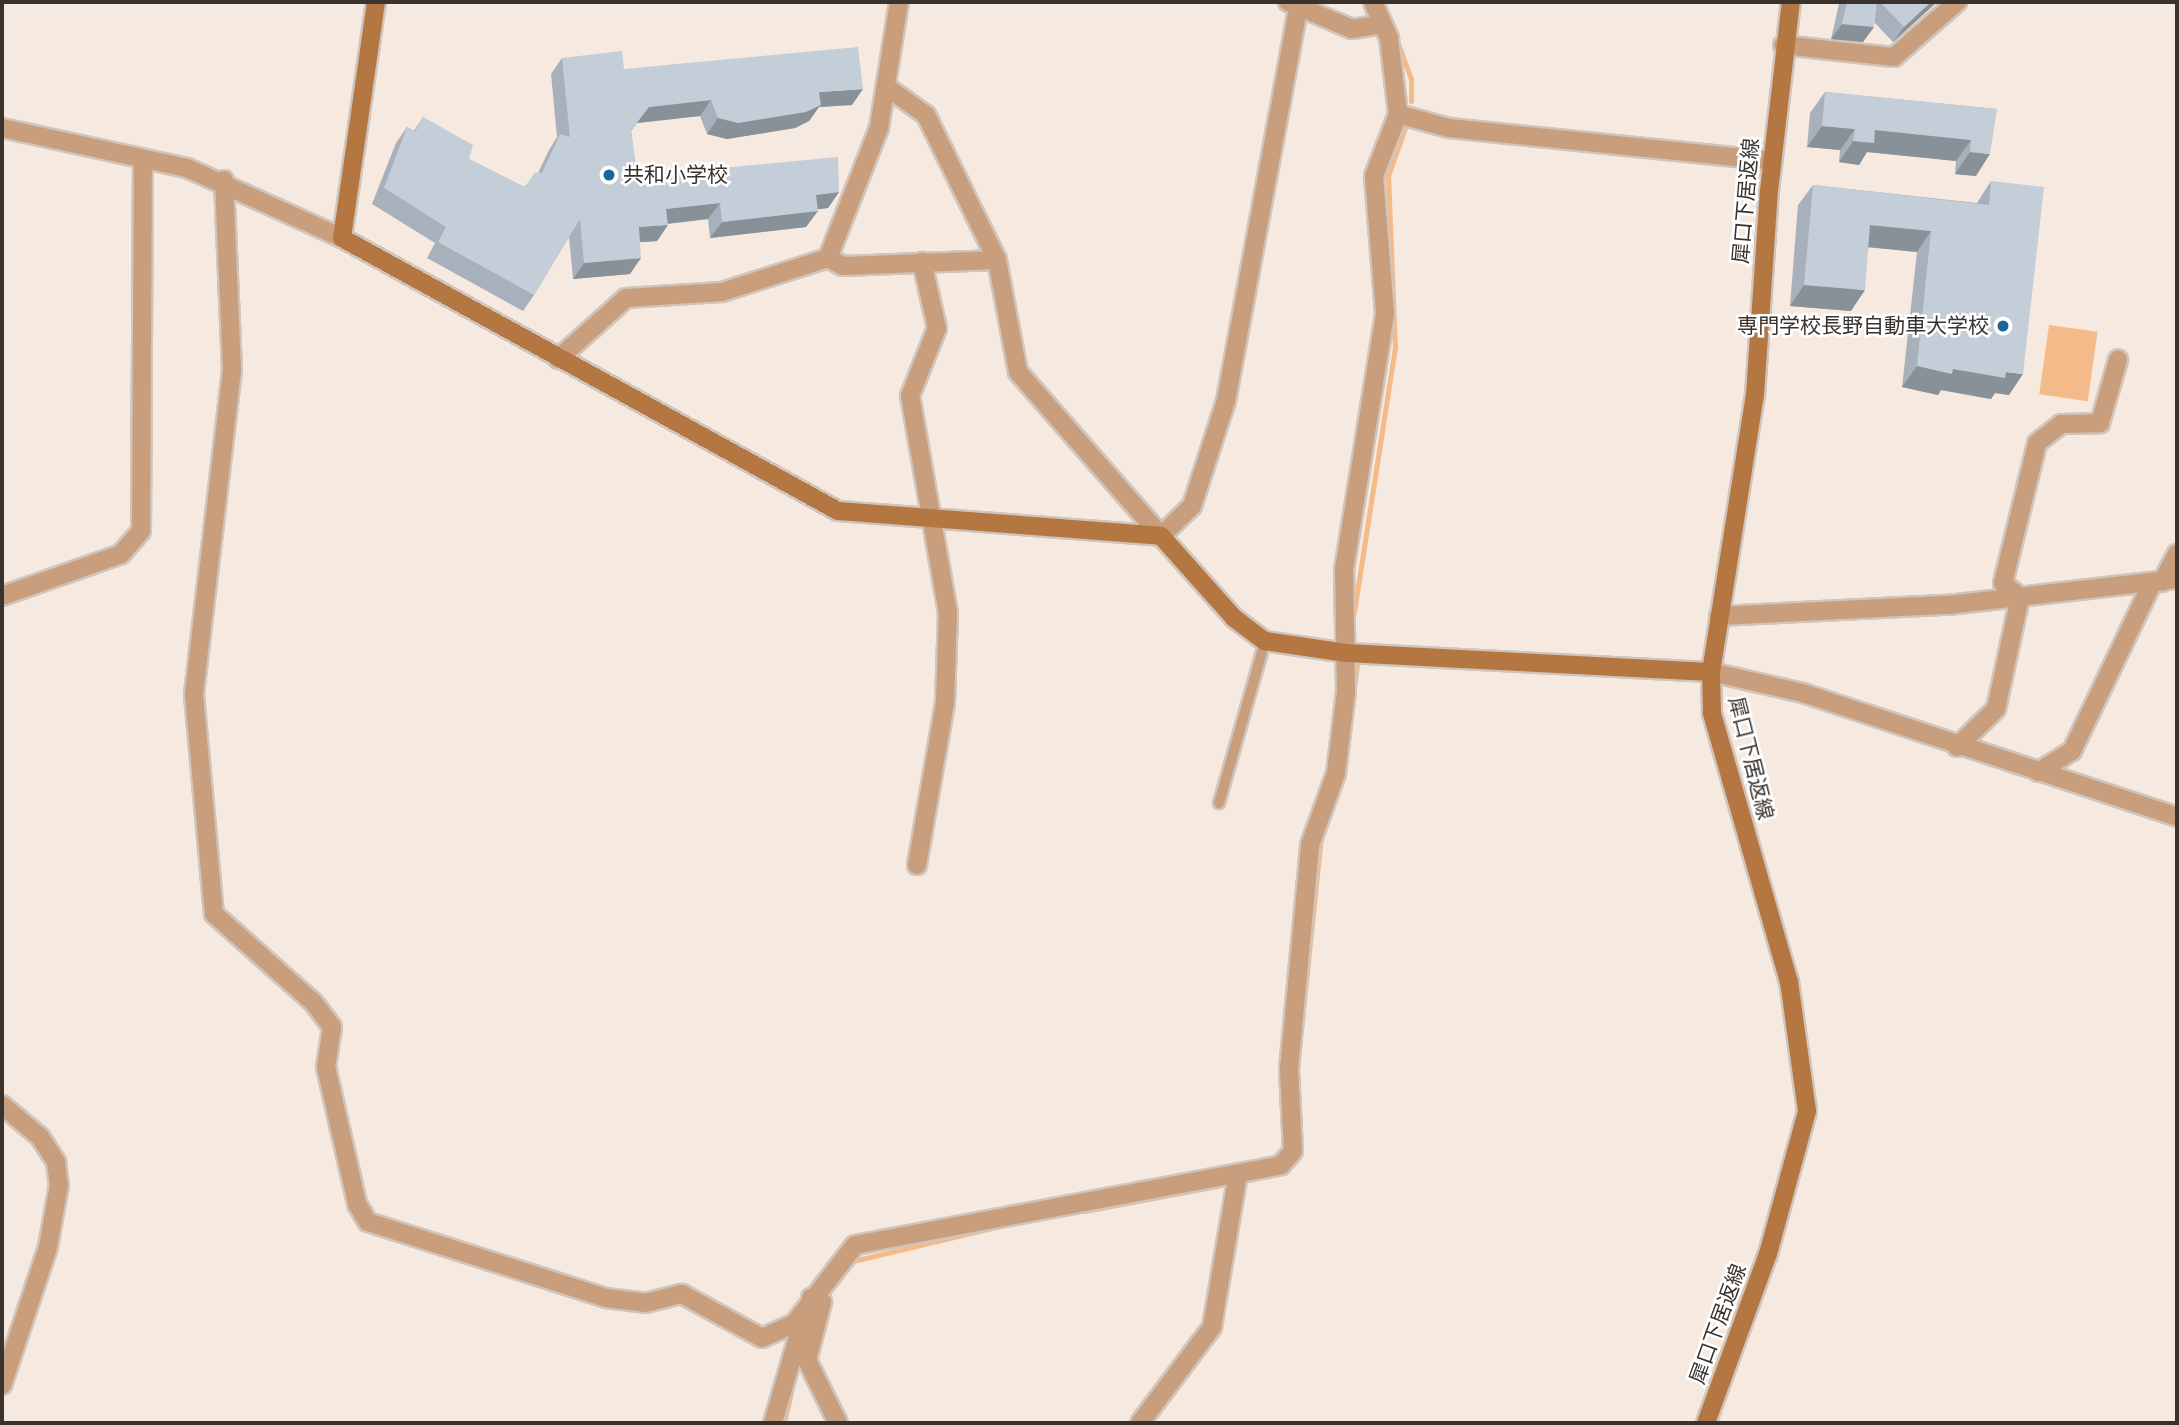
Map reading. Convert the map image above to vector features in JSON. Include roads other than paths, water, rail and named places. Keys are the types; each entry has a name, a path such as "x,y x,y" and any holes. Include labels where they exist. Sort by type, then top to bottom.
{"street":[{"path":"342,238 376,2"},
{"path":"828,258 879,128 888,88 899,2"},
{"path":"224,180 232,370 194,695 207,875 214,914 223,925 314,1003 332,1027 326,1067 360,1214 379,1226 463,1248 520,1274 606,1298 645,1303 681,1294 762,1338 794,1324 811,1298 855,1245 1238,1181 1281,1165 1293,1151 1289,1069 1310,845 1336,773 1346,653 1344,570 1385,313 1374,176 1398,114 1399,87 1383,24 1373,2"},
{"name":"犀口下居返線","path":"1706,1423 1769,1254 1807,1111 1789,982 1712,713 1711,672 1755,395 1772,161 1783,45 1791,2"},
{"path":"1783,45 1894,57 1957,2"},
{"path":"2,128 224,180 342,238 838,511 1161,536 1192,506 1226,401 1295,3 1352,29 1383,24"},
{"path":"888,88 926,115 998,260 1018,372 1234,618 1265,641 1346,653 1711,672 1803,693 1957,747 2177,817"},
{"path":"1398,114 1449,128 1772,161"},
{"path":"2,596 121,554 141,531 143,159"},
{"path":"558,359 626,298 722,292 828,258 843,266 998,260"},
{"path":"917,865 945,703 948,613 910,396 937,328 922,262"},
{"path":"2020,597 2003,583 2037,443 2061,424 2100,423 2118,360"},
{"path":"2038,772 2072,751 2177,554"},
{"path":"1719,616 2020,597 2164,581"},
{"path":"1957,747 1996,709 2020,597"},
{"path":"2,1105 44,1143 59,1185 48,1247 2,1385"},
{"path":"1140,1423 1212,1326 1238,1181"},
{"path":"773,1423 811,1298"},
{"path":"811,1298 822,1302 807,1360 838,1423"}],"lane":[{"path":"1219,803 1265,641"}],"waterway":[{"path":"1383,2 1411,79 1411,101"},
{"path":"1354,612 1395,348 1388,176 1405,128"},
{"path":"1354,689 1357,663"},
{"path":"1301,1030 1321,835"},
{"path":"1085,1211 1254,1179"},
{"path":"849,1262 1000,1226"},
{"path":"784,1423 791,1392"}],"place":[{"name":"共和小学校","path":"609,175"},
{"name":"専門学校長野自動車大学校","path":"2003,326"}]}
